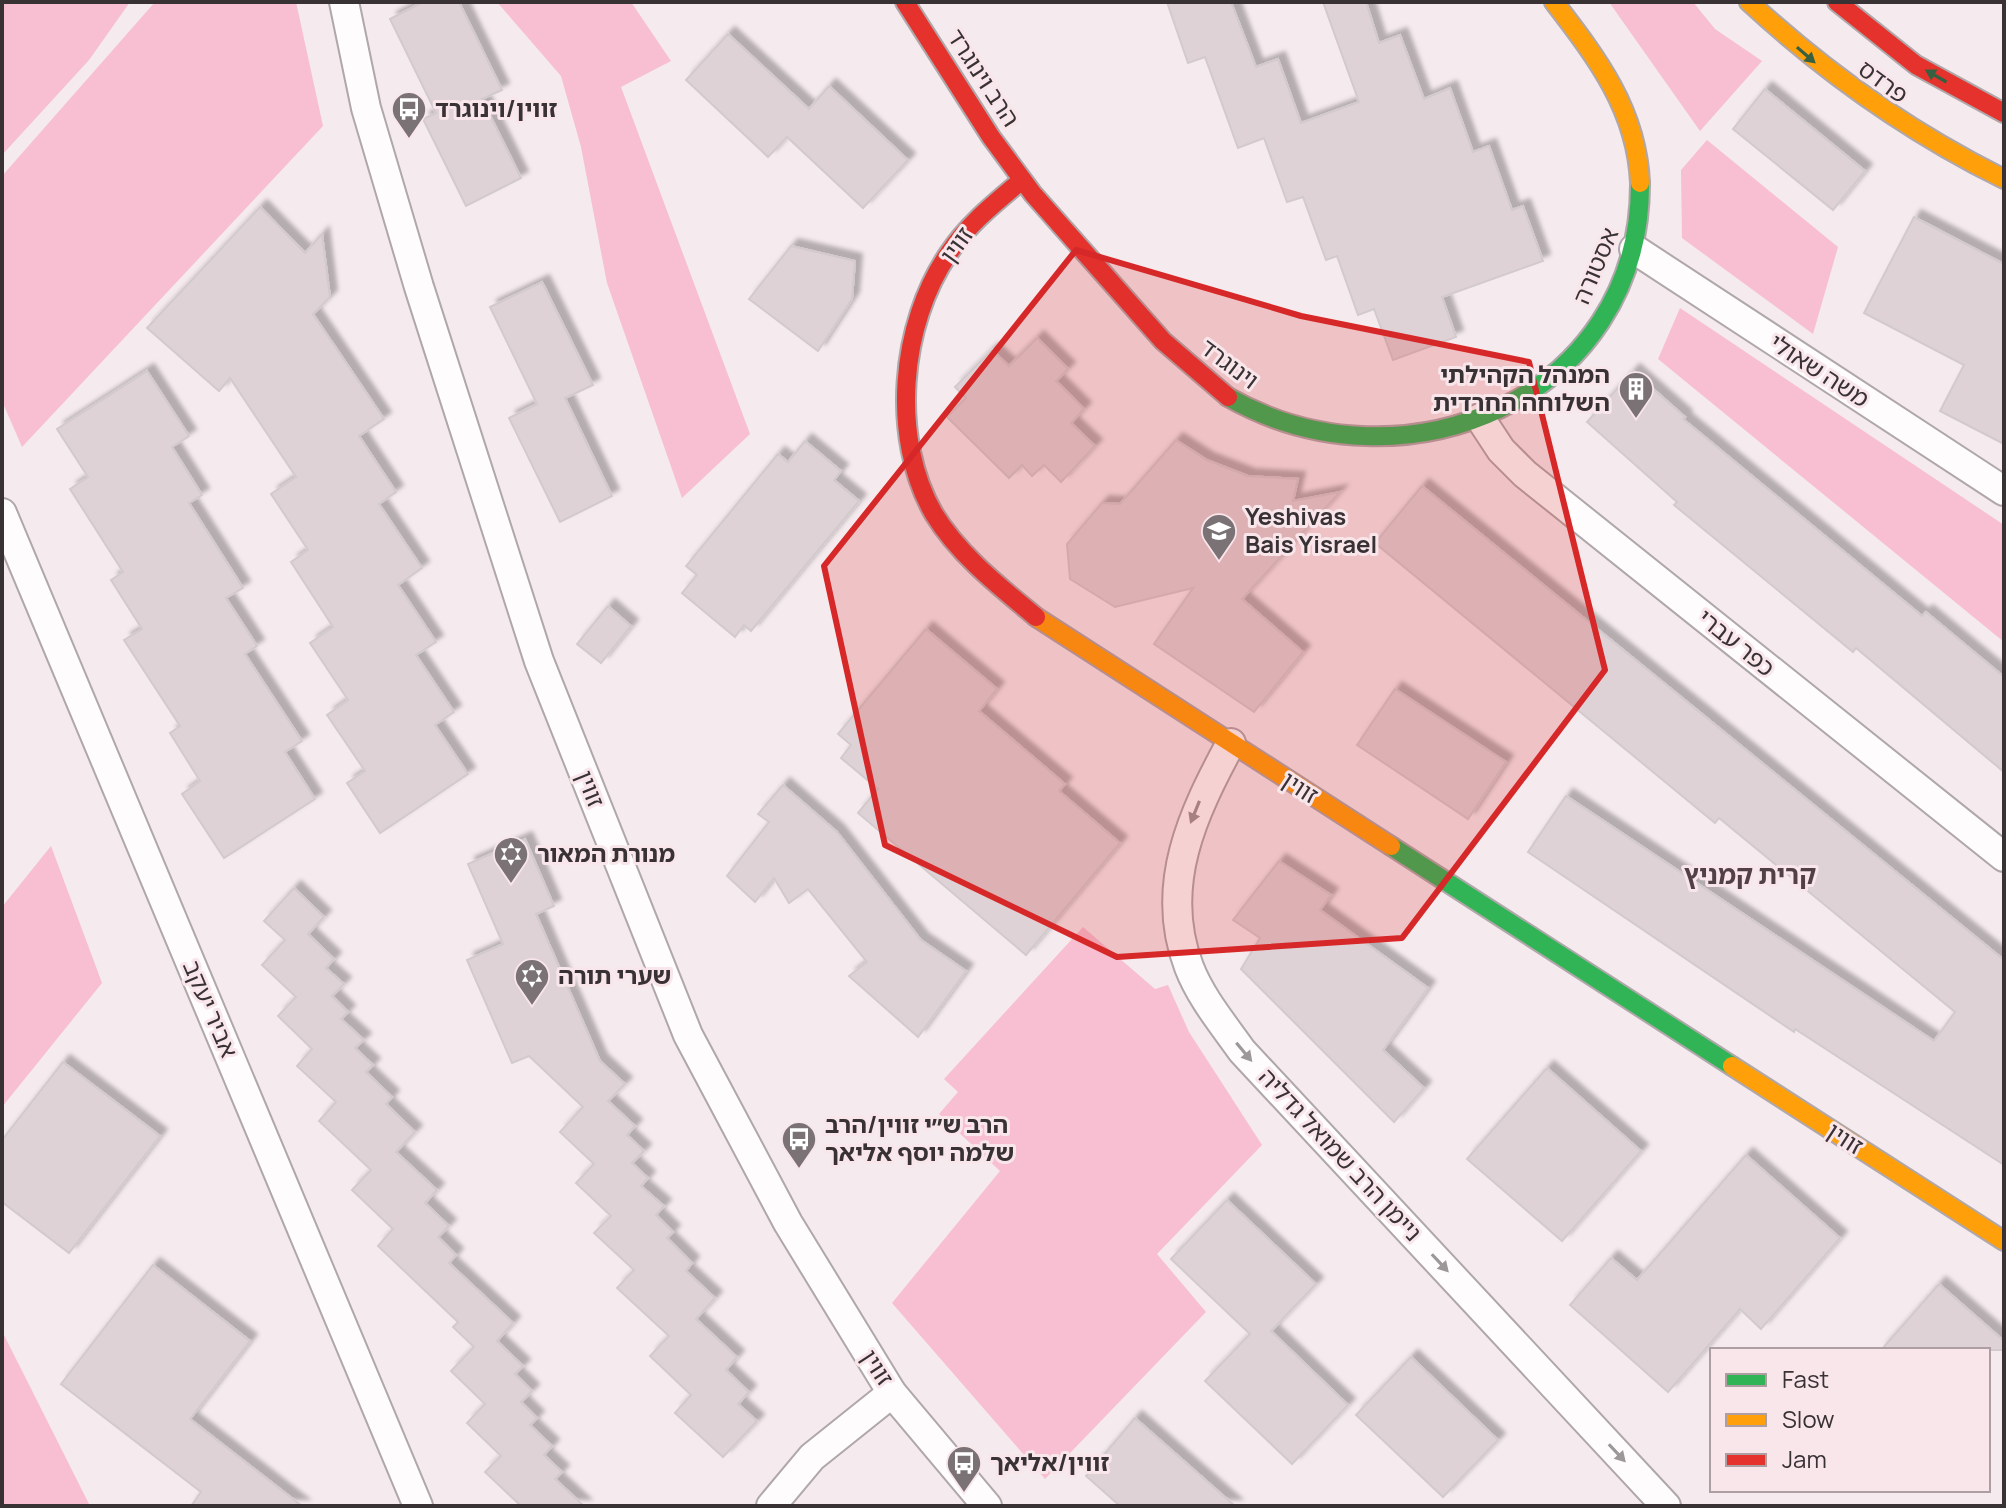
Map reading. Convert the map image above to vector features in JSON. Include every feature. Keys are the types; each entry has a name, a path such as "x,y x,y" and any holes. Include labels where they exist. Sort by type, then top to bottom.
{"street":[{"name":"זווין","path":"344,2 366,108 539,661 688,1035 788,1223 892,1393 987,1506"},
{"name":"הרב וינוגרד","path":"905,2 1022,180"},
{"name":"אסטורה","path":"1480,418 1552,378 1584,347 1621,283 1634,249 1642,189 1635,138 1611,80 1554,2"},
{"name":"פרדס","path":"1749,2 1807,56 1883,114 1949,153 2004,179"},
{"name":"פרדס","path":"1837,2 1916,65 2004,113"},
{"name":"זווין","path":"1022,180 970,225 942,264 921,313 909,372 909,436 918,478 934,513 959,547 1038,619 2004,1241"},
{"name":"וינוגרד","path":"1022,180 1168,346 1245,407 1280,422 1332,434 1401,437 1440,431 1480,418"},
{"name":"משה שאולי","path":"1634,249 2004,491"},
{"name":"כפר עברי","path":"1480,418 1501,450 1525,474 2004,857"},
{"name":"אביר יעקב","path":"2,513 418,1506"},
{"name":"ניימן הרב שמואל גדליה","path":"1231,743 1200,801 1185,840 1180,880 1178,924 1189,967 1210,1007 1242,1051 1666,1506"},
{"path":"771,1506 812,1457 892,1393"}],"highlighted area":[{"path":"1076,250 1301,316 1529,362 1605,670 1402,938 1117,957 885,845 824,566"}],"shaded area":[{"path":"2,2 130,2 89,60 2,155"},
{"path":"155,2 296,2 323,126 22,447 2,401 2,176"},
{"path":"497,2 631,2 671,61 621,87 750,434 682,498 607,283 581,147 561,76"},
{"path":"1609,2 1693,2 1715,29 1762,61 1700,131"},
{"path":"1707,140 1838,247 1813,334 1682,238 1681,170"},
{"path":"1680,308 2004,525 2004,642 1658,359"},
{"path":"51,846 102,983 2,1107 2,907"},
{"path":"1083,927 1155,989 1168,985 1189,1032 1262,1145 1157,1254 1206,1312 1045,1479 892,1303 1000,1171 939,1114 958,1092 944,1079"},
{"path":"2,1331 90,1506 2,1506"}],"building":[{"path":"423,2 459,2 502,90 482,99 521,178 466,206 423,119 436,113 390,19"},
{"path":"1167,2 1231,2 1256,67 1278,59 1301,123 1359,102 1323,2 1366,2 1379,43 1400,35 1424,99 1450,88 1473,152 1489,146 1512,210 1523,206 1543,261 1442,297 1456,337 1393,360 1374,309 1358,315 1337,256 1326,260 1303,197 1287,202 1264,138 1238,148 1205,57 1188,63"},
{"path":"728,34 809,109 829,86 908,160 863,208 787,137 768,157 686,80"},
{"path":"1765,89 1865,171 1833,210 1733,129"},
{"path":"260,207 305,253 322,234 330,297 313,314 384,419 359,436 396,492 379,504 422,568 398,585 436,642 416,655 454,712 435,725 468,774 380,833 347,783 365,771 327,715 348,700 310,643 333,627 291,562 308,550 271,494 296,477 230,378 219,391 147,328"},
{"path":"1914,217 2004,264 2004,444 1940,411 1964,365 1864,313"},
{"path":"791,246 855,261 852,299 818,351 749,299"},
{"path":"542,282 593,385 565,398 612,496 560,522 509,418 537,404 490,307"},
{"path":"1037,338 1068,369 1056,381 1084,409 1071,423 1095,446 1061,482 1044,465 1032,476 1022,465 1009,478 947,417 966,398 955,387 992,350 1009,366"},
{"path":"147,371 189,436 172,447 202,495 189,503 243,588 226,598 257,646 245,654 302,741 285,752 315,799 224,858 182,794 200,781 170,733 180,726 124,640 142,629 111,580 123,572 70,489 88,477 57,429"},
{"path":"1633,371 1685,417 1683,419 1922,616 1926,612 2004,677 2004,772 1856,648 1853,652 1674,505 1677,502 1587,422"},
{"path":"1176,440 1207,460 1248,476 1298,479 1293,501 1340,492 1242,599 1303,652 1254,712 1154,644 1193,588 1115,607 1070,579 1067,544 1102,503 1120,504"},
{"path":"805,441 841,471 834,480 859,501 751,631 744,625 735,637 682,593 697,575 686,566 778,454 788,462"},
{"path":"1422,486 2004,960 2004,1165 1795,1029 1794,1032 1528,852 1566,796 1934,1041 1955,1012 1719,818 1715,823 1375,543"},
{"path":"608,606 631,626 601,663 577,644"},
{"path":"926,629 997,689 979,711 1065,784 1059,791 1120,843 1026,955 858,813 878,789 841,758 851,745 838,734"},
{"path":"1395,689 1506,762 1468,819 1357,745"},
{"path":"783,785 837,832 921,940 966,971 918,1037 849,976 867,962 808,889 789,903 774,878 755,902 727,876 769,822 758,814"},
{"path":"525,839 554,906 536,914 600,1061 625,1084 608,1101 635,1126 627,1135 644,1151 632,1163 648,1178 641,1186 664,1206 656,1215 673,1232 667,1238 692,1263 686,1271 715,1298 696,1319 737,1357 726,1370 749,1392 738,1404 757,1421 723,1457 675,1413 691,1395 650,1356 669,1336 617,1288 634,1270 594,1233 611,1216 576,1183 594,1164 560,1132 583,1107 529,1056 512,1063 467,960 503,944 468,864"},
{"path":"1279,861 1331,895 1320,910 1428,988 1383,1050 1424,1088 1394,1122 1241,969 1260,938 1233,920"},
{"path":"294,888 324,917 308,934 334,959 326,968 344,984 332,996 348,1012 341,1019 364,1040 355,1048 373,1065 366,1072 392,1097 386,1104 415,1132 396,1152 437,1190 425,1203 449,1226 438,1237 456,1255 449,1263 513,1323 497,1341 523,1366 515,1374 532,1391 521,1402 537,1418 530,1425 552,1446 544,1455 562,1472 555,1479 584,1506 521,1506 485,1472 501,1456 467,1423 485,1404 451,1371 474,1347 453,1327 458,1322 378,1246 393,1229 352,1190 371,1170 319,1121 336,1102 297,1066 312,1049 278,1016 296,997 262,965 285,940 264,921"},
{"path":"63,1062 160,1136 69,1253 2,1202 2,1140"},
{"path":"1547,1068 1641,1151 1562,1241 1467,1159"},
{"path":"1746,1155 1840,1238 1761,1329 1740,1309 1668,1392 1570,1305 1611,1258 1637,1280"},
{"path":"1227,1200 1316,1284 1271,1331 1348,1405 1292,1464 1205,1381 1250,1334 1171,1259"},
{"path":"153,1265 250,1341 190,1419 302,1506 191,1506 201,1492 61,1384"},
{"path":"1939,1284 2004,1341 2004,1350 1883,1348"},
{"path":"1411,1357 1498,1440 1443,1497 1356,1415"},
{"path":"1135,1418 1235,1506 1120,1506 1086,1476"}],"traffic: fast":[{"path":"1228,397 1296,425 1366,436 1436,430 1500,408 1556,372 1601,322 1630,258 1640,183"},
{"path":"1391,846 1732,1066"}],"traffic: slow":[{"path":"1554,2 1599,65 1623,108 1637,157 1640,183"},
{"path":"1749,2 1808,53 1870,100 1935,142 2004,179"},
{"path":"1036,617 1391,846"},
{"path":"1732,1066 2004,1241"}],"traffic: jam":[{"path":"905,2 991,137 1033,194 1163,341 1228,397"},
{"path":"1837,2 1916,65 2004,113"},
{"path":"1022,180 965,232 932,281 911,347 906,417 920,484 934,514 968,557 1036,617"}],"place":[{"name":"זווין/וינוגרד","path":"409,140"},
{"name":"המנהל הקהילתי השלוחה החרדית","path":"1636,420"},
{"name":"Yeshivas Bais Yisrael","path":"1219,562"},
{"name":"מנורת המאור","path":"511,885"},
{"name":"שערי תורה","path":"532,1007"},
{"name":"הרב ש״י זווין/הרב שלמה יוסף אליאך","path":"799,1170"},
{"name":"זווין/אליאך","path":"964,1494"}],"district":[{"name":"קרית קמניץ","path":"1750,875"}]}
